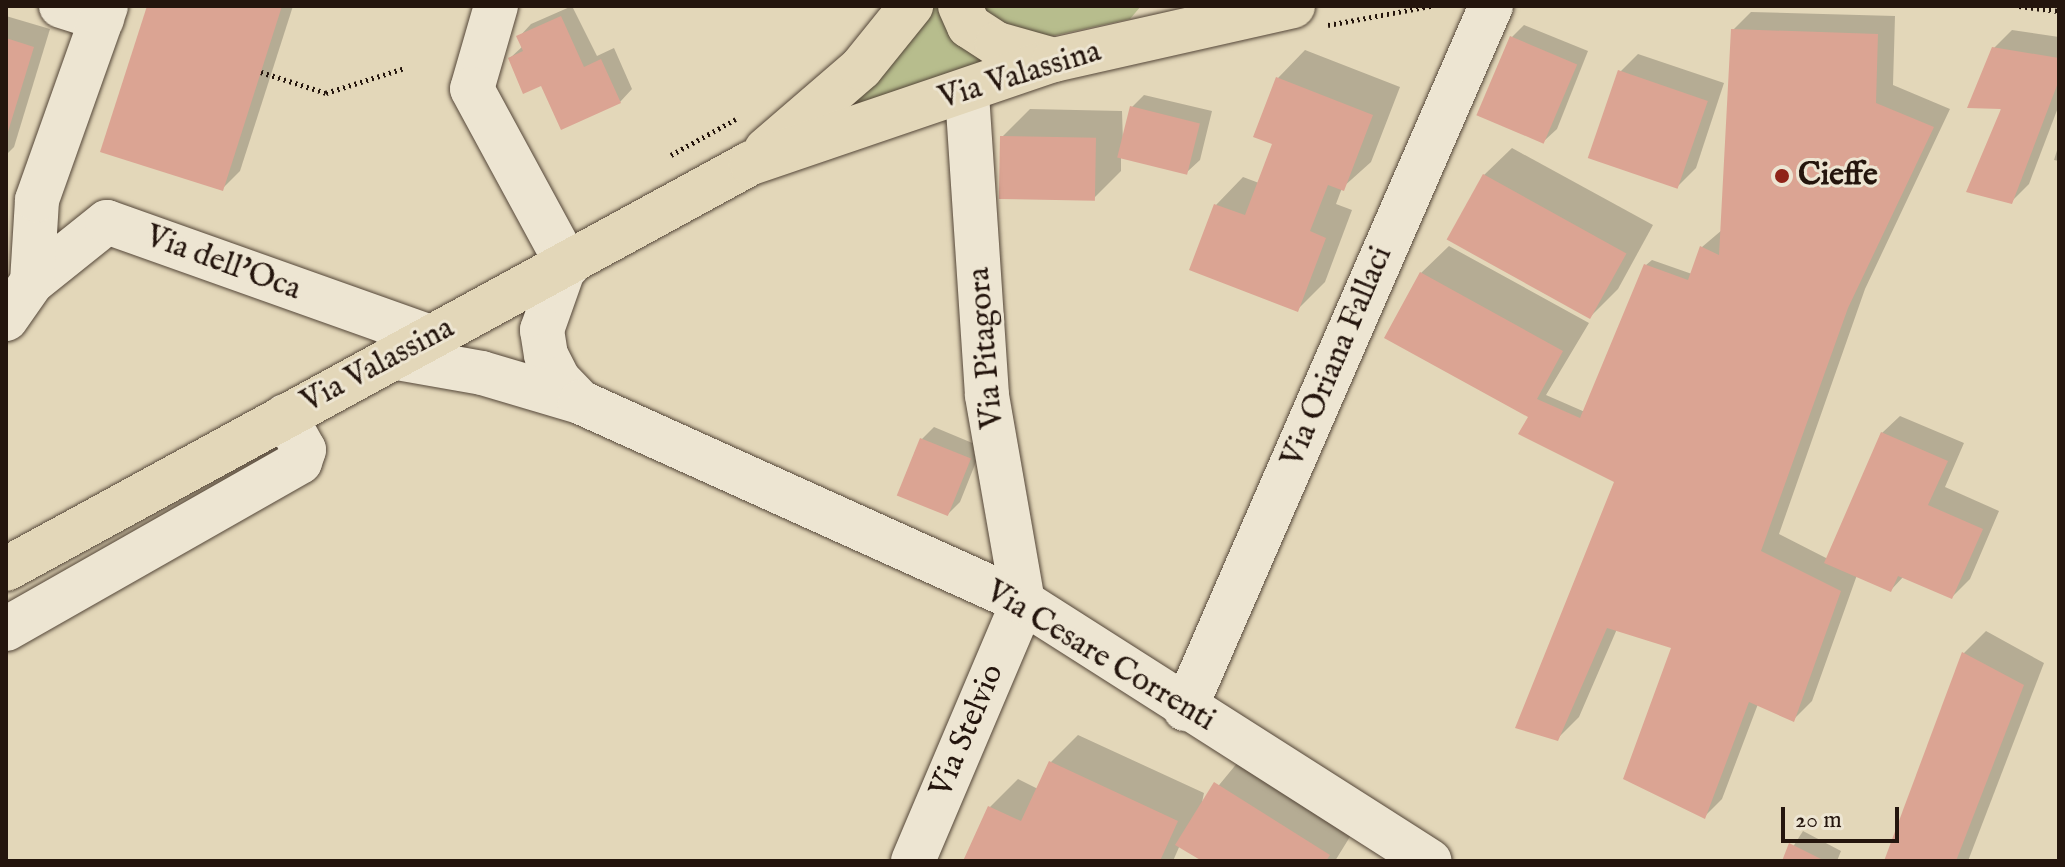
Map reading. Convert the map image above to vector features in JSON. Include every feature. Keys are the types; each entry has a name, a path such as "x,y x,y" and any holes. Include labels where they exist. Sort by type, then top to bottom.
{"main road":[{"name":"Via Valassina","path":"751,163 861,68 911,6"},
{"path":"960,6 969,26 997,44 1054,60"},
{"name":"Via Valassina","path":"6,569 392,357 566,267 751,163 1054,60 1293,6"}],"street":[{"path":"496,6 472,89 566,267"},
{"name":"Via Oriana Fallaci","path":"1185,709 1491,6"},
{"path":"32,282 37,200 90,10"},
{"name":"Via Pitagora","path":"967,92 987,395 1023,602"},
{"name":"Via dell'Oca","path":"6,319 32,282 107,222 430,337"},
{"name":"Via Cesare Correnti","path":"566,267 542,330 546,355 558,379 580,402"},
{"name":"Via Cesare Correnti","path":"392,357 482,373 580,402 1023,602 1185,709 1430,861"},
{"path":"6,629 300,462 304,450 285,416"},
{"name":"Via Stelvio","path":"913,861 1023,602"}],"path":[{"path":"2019,6 2059,11"},
{"path":"261,72 326,93 405,68"},
{"path":"667,157 742,116"}],"green space":[{"path":"920,6 942,6 946,24 987,67 826,121"},
{"path":"980,6 1141,6 1130,19 1043,38 1004,27"}],"building":[{"path":"147,6 282,6 223,191 100,152"},
{"path":"561,16 584,67 601,59 621,103 561,130 541,86 523,94 508,58 523,51 516,36"},
{"path":"1731,29 1878,34 1876,103 1934,127 1848,308 1761,551 1841,591 1794,722 1749,702 1705,819 1623,779 1671,648 1607,628 1558,741 1515,728 1614,482 1518,434 1528,417 1384,338 1420,272 1563,351 1537,399 1580,418 1644,264 1688,280 1700,246 1719,255"},
{"path":"1510,36 1577,65 1544,144 1476,115"},
{"path":"6,38 34,47 7,135 6,135"},
{"path":"1992,47 2059,58 2059,80 2012,204 1966,192 2001,109 1967,108"},
{"path":"1618,70 1708,101 1678,189 1588,158"},
{"path":"1276,77 1373,115 1344,191 1328,185 1310,231 1326,238 1298,312 1189,270 1214,204 1245,215 1272,144 1253,137"},
{"path":"1130,106 1200,123 1187,175 1117,157"},
{"path":"1000,136 1096,138 1095,201 999,199"},
{"path":"1483,174 1626,254 1590,319 1447,240"},
{"path":"1881,432 1948,461 1928,505 1983,529 1952,599 1898,576 1891,592 1824,563"},
{"path":"920,438 971,459 948,516 897,495"},
{"path":"1962,652 2024,685 1956,861 1884,861"},
{"path":"1049,761 1178,821 1160,861 963,861 988,806 1021,821"},
{"path":"1214,782 1330,855 1326,861 1202,861 1175,845"},
{"path":"1789,843 1825,861 1782,861"}],"place":[{"name":"Cieffe","path":"1782,176"}]}
